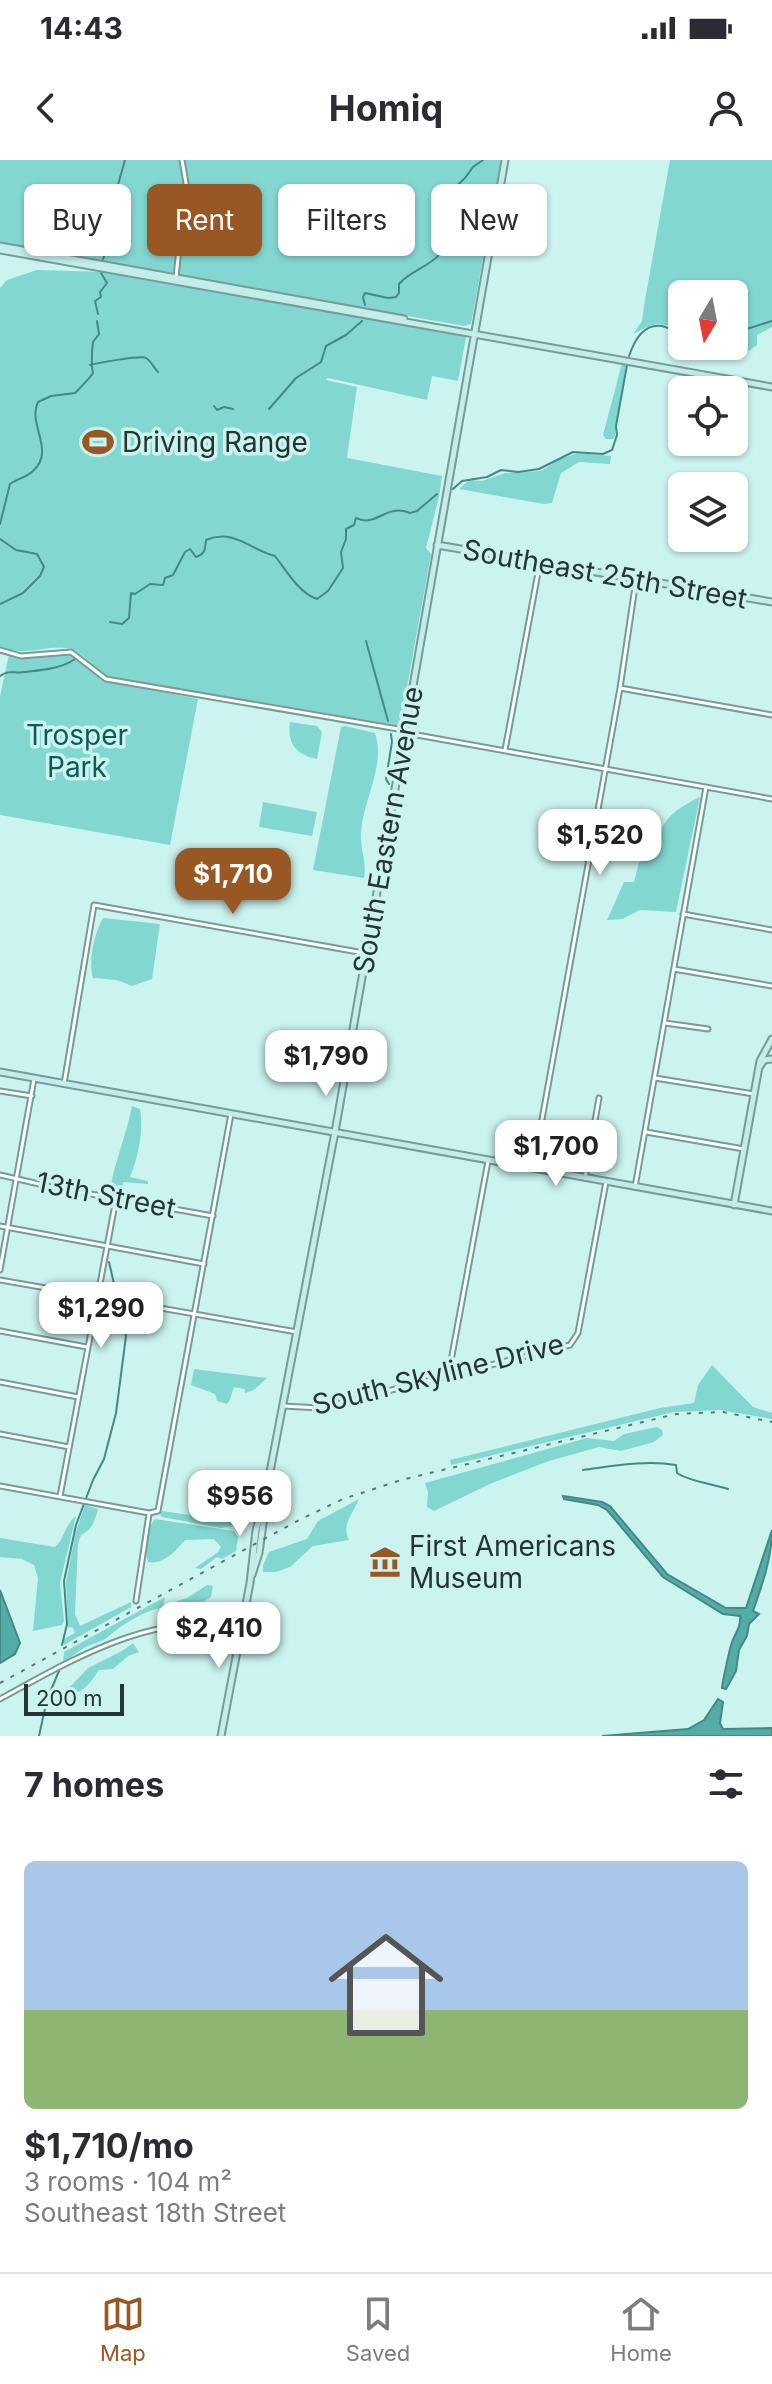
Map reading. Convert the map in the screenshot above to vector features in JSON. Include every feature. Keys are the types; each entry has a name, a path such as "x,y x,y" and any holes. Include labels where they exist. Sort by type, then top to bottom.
{"main road":[{"name":"South Eastern Avenue","path":"221,1736 250,1583 256,1530 265,1498 335,1132 505,160"},
{"path":"2,248 388,315 474,334 772,387"},
{"name":"Southeast 25th Street","path":"437,545 772,602"},
{"path":"734,1205 761,1057 772,1039"},
{"path":"759,1067 764,1060 772,1059"},
{"path":"0,1072 772,1211"}],"street":[{"path":"176,279 186,183 182,160"},
{"path":"505,750 540,562"},
{"path":"533,1169 620,688 636,580"},
{"path":"0,650 21,656 65,651 75,654 101,678 114,681 227,701 257,703 772,799"},
{"path":"620,688 772,715"},
{"path":"635,1187 706,787"},
{"path":"64,1084 94,905 366,953"},
{"path":"683,914 772,930"},
{"path":"674,969 772,986"},
{"path":"665,1023 708,1029"},
{"path":"655,1078 754,1094"},
{"path":"0,1270 34,1079"},
{"path":"0,1091 32,1096"},
{"path":"585,1178 599,1098"},
{"path":"0,1486 149,1513 158,1511 231,1114"},
{"path":"645,1132 744,1149"},
{"path":"448,1377 488,1161"},
{"name":"13th Street","path":"0,1175 213,1216"},
{"name":"South Skyline Drive","path":"283,1406 320,1408 562,1349 573,1342 578,1333 606,1182"},
{"path":"60,1496 116,1199"},
{"path":"0,1226 204,1264"},
{"path":"0,1280 297,1332"},
{"path":"0,1331 87,1347"},
{"path":"0,1382 78,1397"},
{"path":"0,1434 69,1447"},
{"path":"136,1601 149,1513"},
{"path":"0,1699 101,1646 194,1623 213,1622 241,1629"}],"green space":[{"path":"0,160 501,160 497,184 431,184 431,256 483,256 471,324 464,326 396,314 386,322 466,337 458,381 432,376 427,400 326,380 357,387 347,458 442,476 426,548 431,554 400,726 107,676 70,649 20,651 0,647 0,288 7,280 37,270 106,272 249,298 253,289 72,256 131,256 131,184 24,184 24,247 0,243"},
{"path":"670,160 772,160 772,327 757,335 757,345 748,351 748,280 668,280 668,326 656,324 633,334 642,321"},
{"path":"622,363 626,365 615,436 606,439 603,435"},
{"path":"578,453 611,456 610,464 579,462 561,473 552,503 459,489 469,480 482,481 505,473 541,471 560,459"},
{"name":"Trosper Park","path":"9,654 29,658 71,655 102,680 198,699 170,845 0,815 0,697"},
{"path":"290,722 317,726 322,732 317,759 294,747"},
{"path":"341,727 375,733 378,745 376,770 361,833 364,878 313,870"},
{"path":"700,797 676,912 640,910 622,919 607,920 624,882 634,882 639,862 650,855 667,820 678,809"},
{"path":"263,802 317,812 312,836 259,827"},
{"path":"103,918 160,924 152,979 132,986 117,980 93,978 93,948"},
{"path":"132,1106 140,1109 141,1135 130,1177 148,1181 148,1184 123,1182 122,1194 139,1200 136,1201 109,1196"},
{"path":"712,1365 753,1407 772,1413 772,1419 720,1410 674,1412 451,1465 450,1460 660,1408 694,1403 698,1385"},
{"path":"194,1369 267,1378 254,1390 245,1393 245,1389 234,1387 226,1404 217,1401 215,1394 191,1385"},
{"path":"657,1427 663,1435 654,1442 621,1451 599,1447 549,1461 492,1483 434,1511 427,1507 425,1483 587,1438 614,1441 624,1434"},
{"path":"359,1499 347,1524 349,1540 313,1546 290,1567 263,1572 269,1552 307,1539 318,1521"},
{"path":"85,1505 98,1509 92,1525 81,1535 78,1544 75,1614 80,1626 131,1602 131,1607 64,1645 64,1639 75,1633 73,1628 68,1627 66,1582 76,1531"},
{"path":"162,1511 237,1522 235,1526 221,1528 162,1517"},
{"path":"76,1516 60,1583 64,1621 62,1625 33,1631 38,1578 34,1565 22,1559 0,1557 0,1538 55,1547"},
{"path":"155,1519 234,1531 238,1537 236,1551 222,1559 217,1557 201,1569 195,1568 221,1547 214,1539 185,1540 164,1559 148,1562 147,1540"},
{"path":"207,1585 213,1586 211,1597 183,1615 176,1614 177,1601"},
{"path":"165,1597 163,1608 134,1619 63,1663 64,1652"},
{"path":"133,1643 139,1652 128,1656 113,1669 99,1670 82,1690 68,1694 68,1689 88,1668"}],"shaded area":[{"path":"563,1496 610,1506 667,1574 726,1608 746,1608 772,1530 768,1561 753,1611 759,1614 749,1624 747,1636 739,1650 736,1671 726,1689 722,1688 723,1680 740,1616 723,1614 663,1577 607,1510 598,1505 564,1499"},
{"path":"0,1590 20,1643 15,1654 0,1663"},
{"path":"718,1699 723,1702 720,1723 723,1729 772,1728 772,1736 602,1736 688,1729 704,1720"}],"waterway":[{"path":"103,259 106,251 104,234 125,160"},
{"path":"365,305 365,293 396,297 399,284 405,278 440,254 447,237 443,199 483,160"},
{"path":"98,314 95,301 101,297 100,292 107,283 101,273"},
{"path":"0,524 10,484 31,473 42,455 36,419 38,402 51,396 75,393 93,373 93,342 99,334 97,321"},
{"path":"269,409 296,378 321,362 326,346 362,321"},
{"path":"748,329 772,321"},
{"path":"629,356 645,330 655,326 668,328"},
{"path":"90,365 143,357 158,372"},
{"path":"453,489 462,481 487,477 501,470 518,472 539,469 573,452 603,454 612,450 627,365"},
{"path":"214,406 217,410 224,407 233,409"},
{"path":"110,622 122,624 129,618 131,593 135,594 150,584 163,585 165,578 173,575 185,552 190,549 196,557 199,556 204,551 206,540 216,537 233,538 275,556 299,586 317,599 328,591 343,568 341,552 346,529 354,525 356,518 370,520 394,511 417,511 437,494"},
{"path":"0,539 16,550 37,554 44,567 40,576 23,593 0,604"},
{"path":"366,641 388,721"},
{"path":"0,676 9,672 51,668 75,659"},
{"path":"389,784 386,779 391,734"},
{"path":"62,1645 67,1624 64,1581 76,1525 104,1459 116,1413 126,1336 109,1262"},
{"path":"583,1470 641,1463 676,1465 677,1473 682,1476 728,1489"},
{"path":"48,1697 59,1671"},
{"path":"39,1736 46,1704"}],"railway":[{"path":"0,1683 343,1499 401,1480 676,1414 723,1412 772,1422"}],"place":[{"name":"Driving Range","path":"98,442"},
{"name":"First Americans Museum","path":"385,1562"}]}
